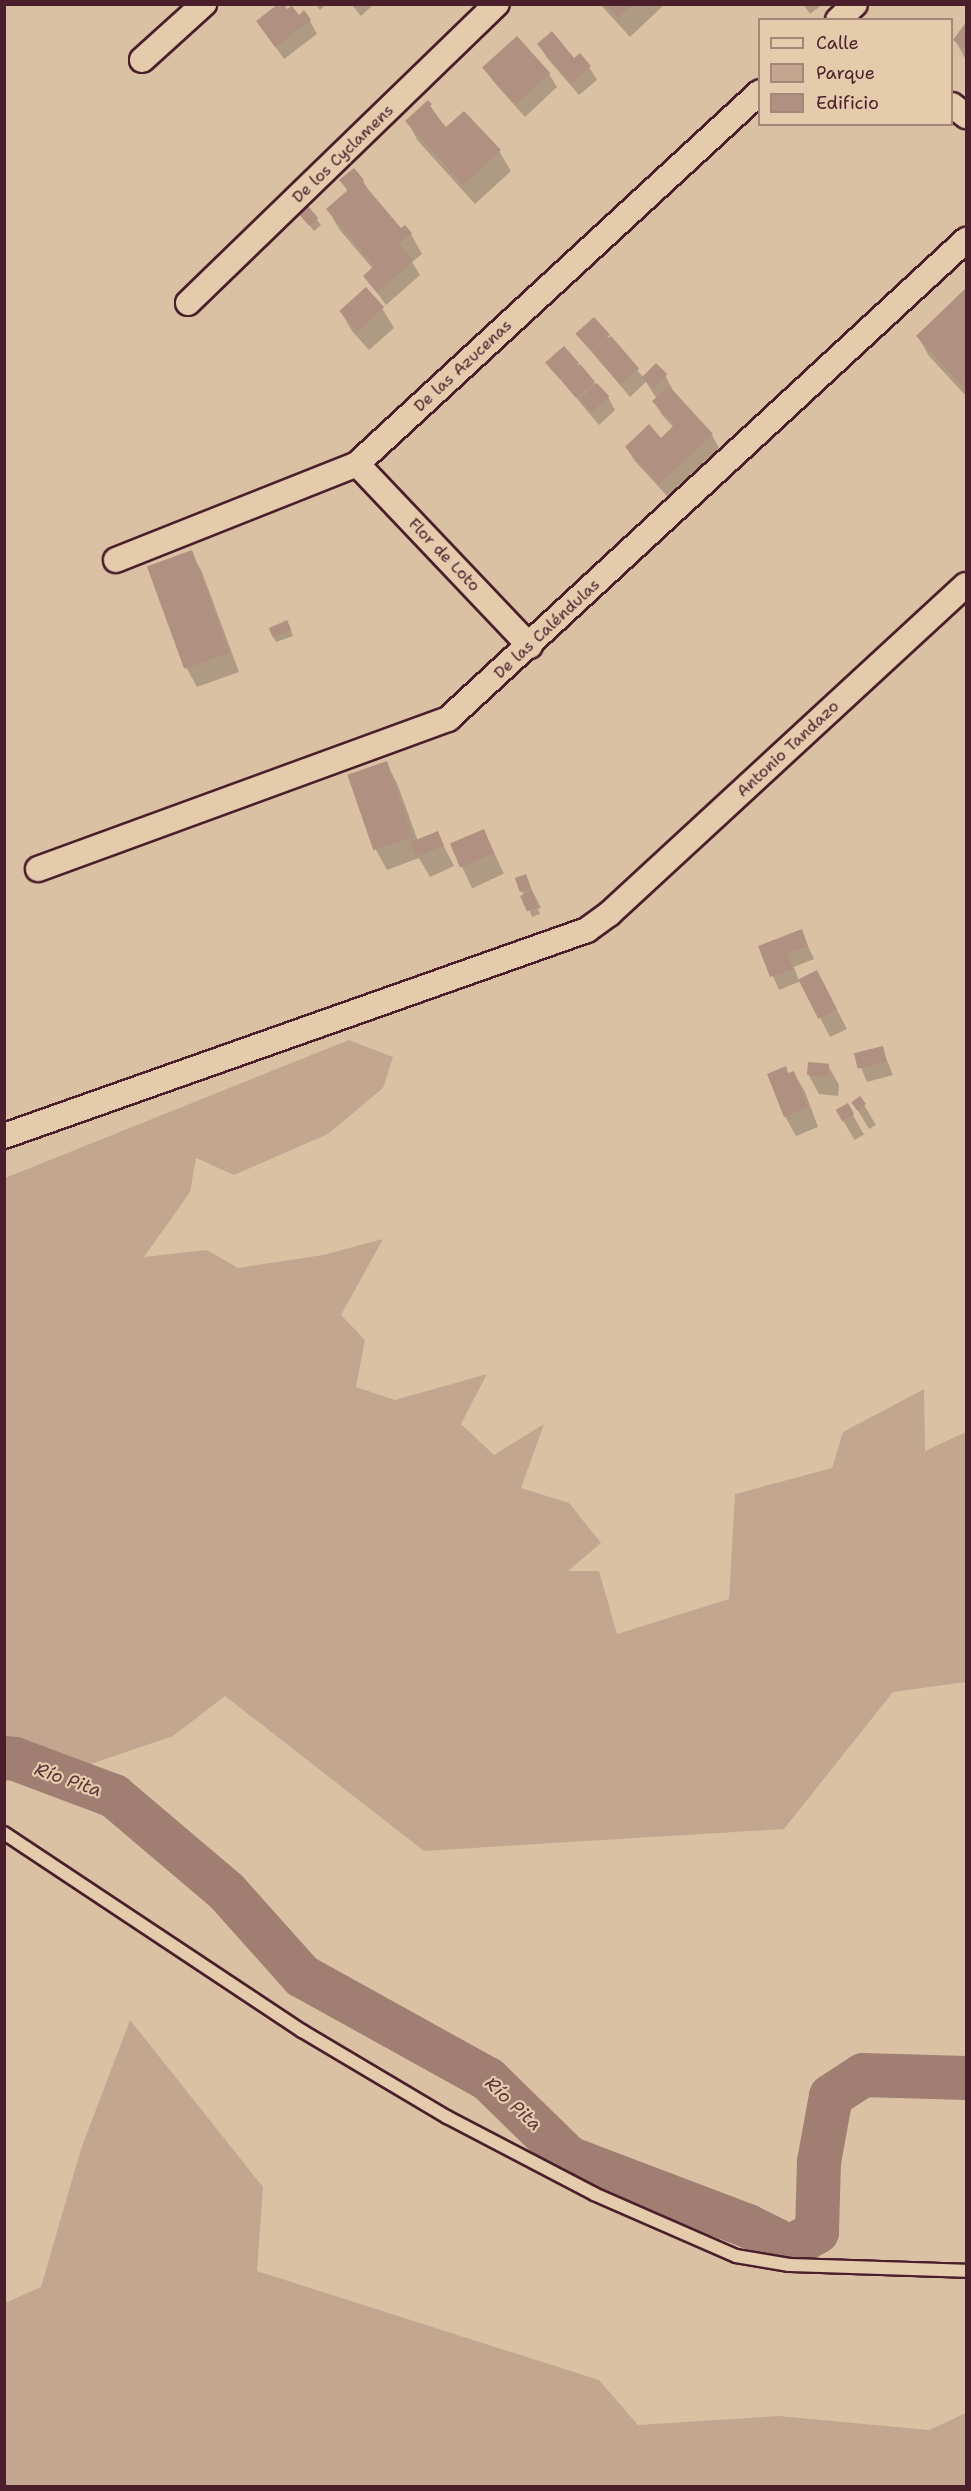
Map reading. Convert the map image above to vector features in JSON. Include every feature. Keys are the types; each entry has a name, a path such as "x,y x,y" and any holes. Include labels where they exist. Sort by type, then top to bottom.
{"street":[{"path":"142,60 204,4"},
{"name":"De los Cyclamens","path":"189,303 497,4"},
{"path":"840,18 857,4"},
{"name":"De las Azucenas","path":"116,560 357,464 758,93"},
{"path":"953,106 966,116"},
{"name":"De las Caléndulas","path":"38,869 442,723 530,645 966,240"},
{"name":"Flor de Loto","path":"357,464 530,645"},
{"name":"Antonio Tandazo","path":"4,1136 587,930 609,914 966,585"}],"lane":[{"path":"4,1833 302,2031 447,2117 594,2193 736,2256 789,2265 966,2271"}],"green space":[{"path":"349,1040 393,1057 383,1088 328,1134 234,1175 196,1158 190,1192 144,1257 207,1250 238,1268 323,1255 383,1239 341,1315 365,1340 356,1387 395,1400 487,1374 461,1424 494,1455 544,1424 521,1488 569,1503 601,1543 568,1571 599,1571 617,1634 729,1599 735,1494 832,1468 843,1432 924,1389 925,1451 966,1432 966,1682 893,1692 784,1829 424,1851 225,1696 173,1736 91,1764 5,1748 5,1178"},
{"path":"130,2020 263,2187 257,2271 599,2380 638,2425 779,2416 929,2430 966,2413 966,2486 5,2486 5,2303 41,2287 81,2149"}],"building":[{"path":"278,4 284,4 287,9 292,6 299,15 304,10 311,20 275,47 256,21"},
{"path":"605,4 633,4 618,18"},
{"path":"966,22 966,50 953,40"},
{"path":"552,31 574,58 580,53 591,66 571,83 537,44"},
{"path":"517,36 550,73 516,105 482,67"},
{"path":"428,100 432,104 429,107 446,127 464,111 501,150 463,185 405,121"},
{"path":"354,168 364,180 362,182 401,228 405,225 412,233 399,244 413,261 377,293 363,276 374,266 326,209 348,190 339,180"},
{"path":"308,206 318,218 309,226 299,214"},
{"path":"366,287 384,307 357,331 339,311"},
{"path":"966,288 966,390 916,336"},
{"path":"594,317 610,335 591,352 575,334"},
{"path":"611,336 639,368 620,385 592,352"},
{"path":"564,346 579,363 560,380 545,362"},
{"path":"656,363 667,374 653,388 642,377"},
{"path":"580,364 595,382 576,398 561,380"},
{"path":"597,383 609,396 592,413 579,399"},
{"path":"669,386 713,434 659,484 625,447 649,424 661,438 674,425 652,401"},
{"path":"192,550 229,652 184,669 147,566"},
{"path":"287,620 291,629 273,637 269,628"},
{"path":"387,761 413,837 373,850 347,775"},
{"path":"484,829 494,853 460,867 450,843"},
{"path":"438,831 444,846 416,857 410,842"},
{"path":"526,874 531,888 520,892 515,878"},
{"path":"531,891 538,907 527,911 520,896"},
{"path":"802,929 808,946 787,953 793,969 770,977 758,946"},
{"path":"817,970 837,1009 818,1019 798,980"},
{"path":"883,1046 887,1062 858,1069 854,1053"},
{"path":"808,1062 829,1064 828,1077 807,1075"},
{"path":"786,1066 788,1073 794,1071 808,1107 784,1117 767,1074"},
{"path":"860,1096 866,1104 857,1111 851,1103"},
{"path":"848,1103 854,1114 842,1121 836,1110"}],"waterway":[{"name":"Río Pita","path":"4,1758 15,1759 114,1796 227,1892 302,1976 488,2079 569,2158 748,2226 790,2247 817,2232 819,2162 831,2096 863,2075 966,2078"}]}
